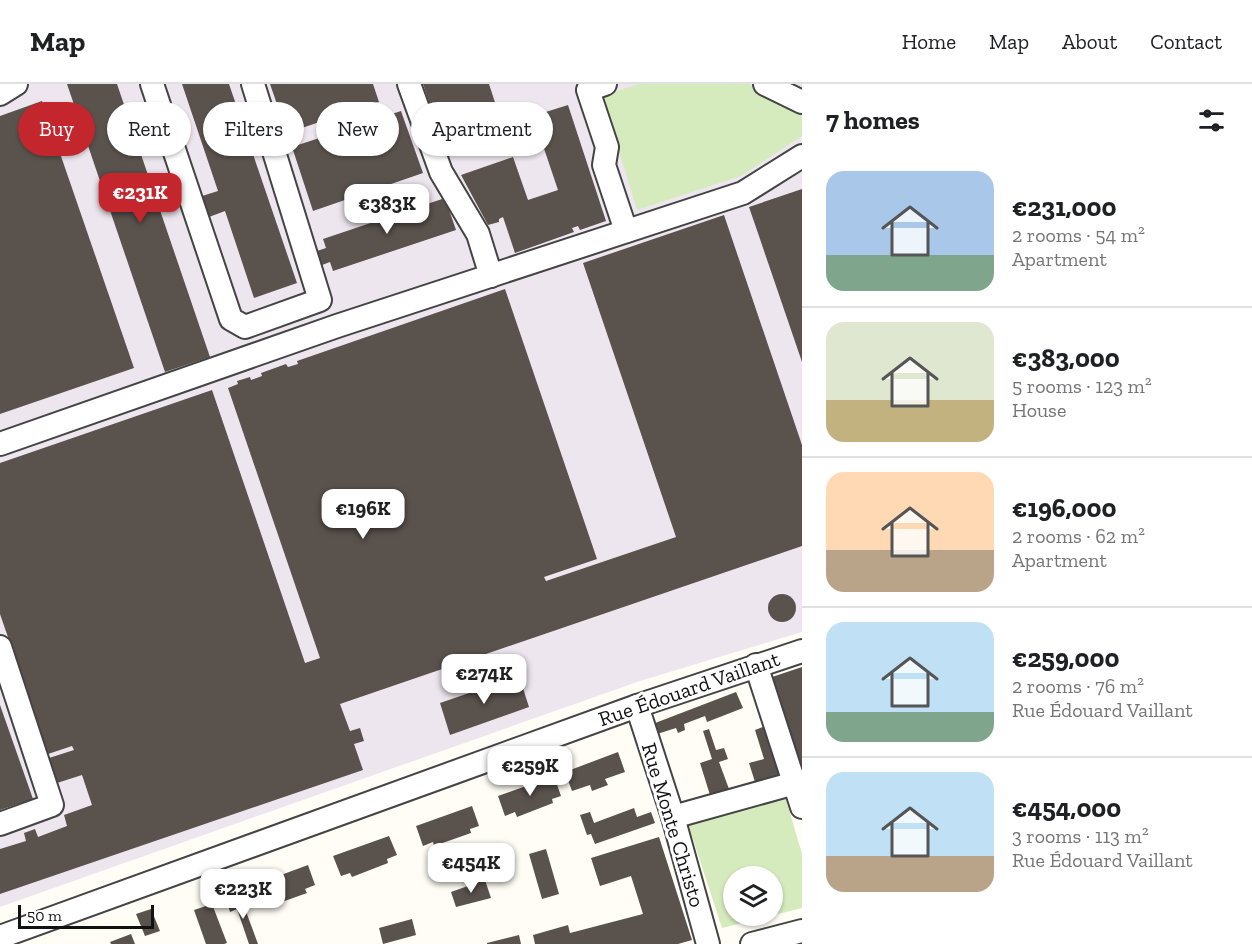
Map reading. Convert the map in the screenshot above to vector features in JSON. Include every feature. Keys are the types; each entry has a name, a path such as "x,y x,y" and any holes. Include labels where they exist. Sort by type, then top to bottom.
{"street":[{"path":"0,94 16,84"},
{"path":"152,84 231,319 245,327 320,300 253,84"},
{"path":"409,84 441,172 478,234 491,276"},
{"path":"605,84 588,90 607,147 604,165 626,231"},
{"path":"765,84 802,102"},
{"path":"0,444 337,326 743,193 802,156"},
{"path":"0,647 52,805 0,824"},
{"name":"Rue Édouard Vaillant","path":"0,937 637,706 802,651"},
{"path":"756,665 798,782 802,807"},
{"name":"Rue Monte Christo","path":"637,706 673,817 708,944"},
{"path":"673,817 798,782"},
{"path":"753,944 802,931"}],"shaded area":[{"path":"0,84 802,84 802,632 640,681 0,907"}],"green space":[{"path":"638,84 749,84 802,110 802,136 741,176 637,210 602,96"},
{"path":"785,796 802,854 802,908 783,913 783,866 723,866 723,926 730,926 722,928 687,821"}],"building":[{"path":"67,84 117,84 123,102 107,102 107,156 142,156 210,357 165,372 92,156 95,156 95,102 73,102"},
{"path":"182,84 229,84 235,102 203,102 203,146 191,111 191,102 188,102"},
{"path":"270,84 373,84 379,102 316,102 316,123 304,127 304,102 276,102"},
{"path":"423,84 489,84 495,102 429,102"},
{"path":"568,105 606,221 580,230 578,226 572,228 574,232 515,253 503,217 499,219 499,222 488,225 461,175 513,157 528,200 558,190 547,156 553,156 553,110"},
{"path":"18,110 18,156 61,156 134,368 0,414 0,116"},
{"path":"401,111 411,139 411,156 417,156 423,173 313,211 295,156 304,156 304,143 316,139 316,156 399,156 399,112"},
{"path":"206,156 254,156 297,283 254,298 225,211 209,217 202,196 218,191"},
{"path":"802,189 802,362 749,207"},
{"path":"445,198 456,230 333,271 330,262 322,265 317,251 326,248 323,239"},
{"path":"724,215 802,445 802,546 340,704 350,731 360,728 364,741 354,744 363,770 0,894 0,849 26,841 24,833 35,829 38,837 67,826 64,815 92,805 82,775 57,783 49,758 74,750 72,746 48,754 0,614 0,463 212,390 305,663 320,658 228,388 238,384 237,381 250,377 251,380 262,376 261,373 286,364 288,367 298,364 297,361 505,289 597,559 544,577 546,581 676,537 583,263"},
{"path":"782,594 792,598 796,608 792,618 782,622 772,618 768,608 772,598"},
{"path":"802,667 802,775 769,678"},
{"path":"519,676 529,707 450,735 440,703"},
{"path":"736,692 743,708 707,722 705,716 684,724 685,730 678,733 676,728 654,735 650,725"},
{"path":"0,705 33,799 0,810"},
{"path":"765,726 781,775 755,782 749,763 764,759 755,730"},
{"path":"709,729 716,750 724,748 728,759 719,762 729,789 710,795 700,763 712,759 703,731"},
{"path":"618,752 625,772 605,779 608,785 592,791 590,785 572,791 565,772"},
{"path":"554,776 561,796 552,799 553,803 517,817 515,812 505,816 498,796"},
{"path":"472,806 479,826 470,829 471,833 434,846 433,842 423,846 416,826"},
{"path":"634,808 637,817 651,812 655,823 595,844 591,834 587,835 580,815 590,812 594,823"},
{"path":"389,836 397,855 387,859 388,863 352,877 350,873 341,876 333,856"},
{"path":"659,837 692,940 678,944 535,944 533,935 568,925 570,933 643,914 631,876 600,886 591,858"},
{"path":"546,849 559,894 542,899 529,854"},
{"path":"308,865 315,885 305,889 307,893 268,907 267,902 258,906 251,886"},
{"path":"485,880 491,898 456,907 451,892"},
{"path":"233,895 238,909 244,906 258,944 249,944 237,909 230,912 226,898"},
{"path":"212,904 227,943 206,944 194,910"},
{"path":"151,909 160,931 145,936 136,914"},
{"path":"412,919 416,935 383,944 379,928"},
{"path":"131,934 135,944 111,944 110,942"},
{"path":"519,935 521,944 487,944 487,943"}]}
